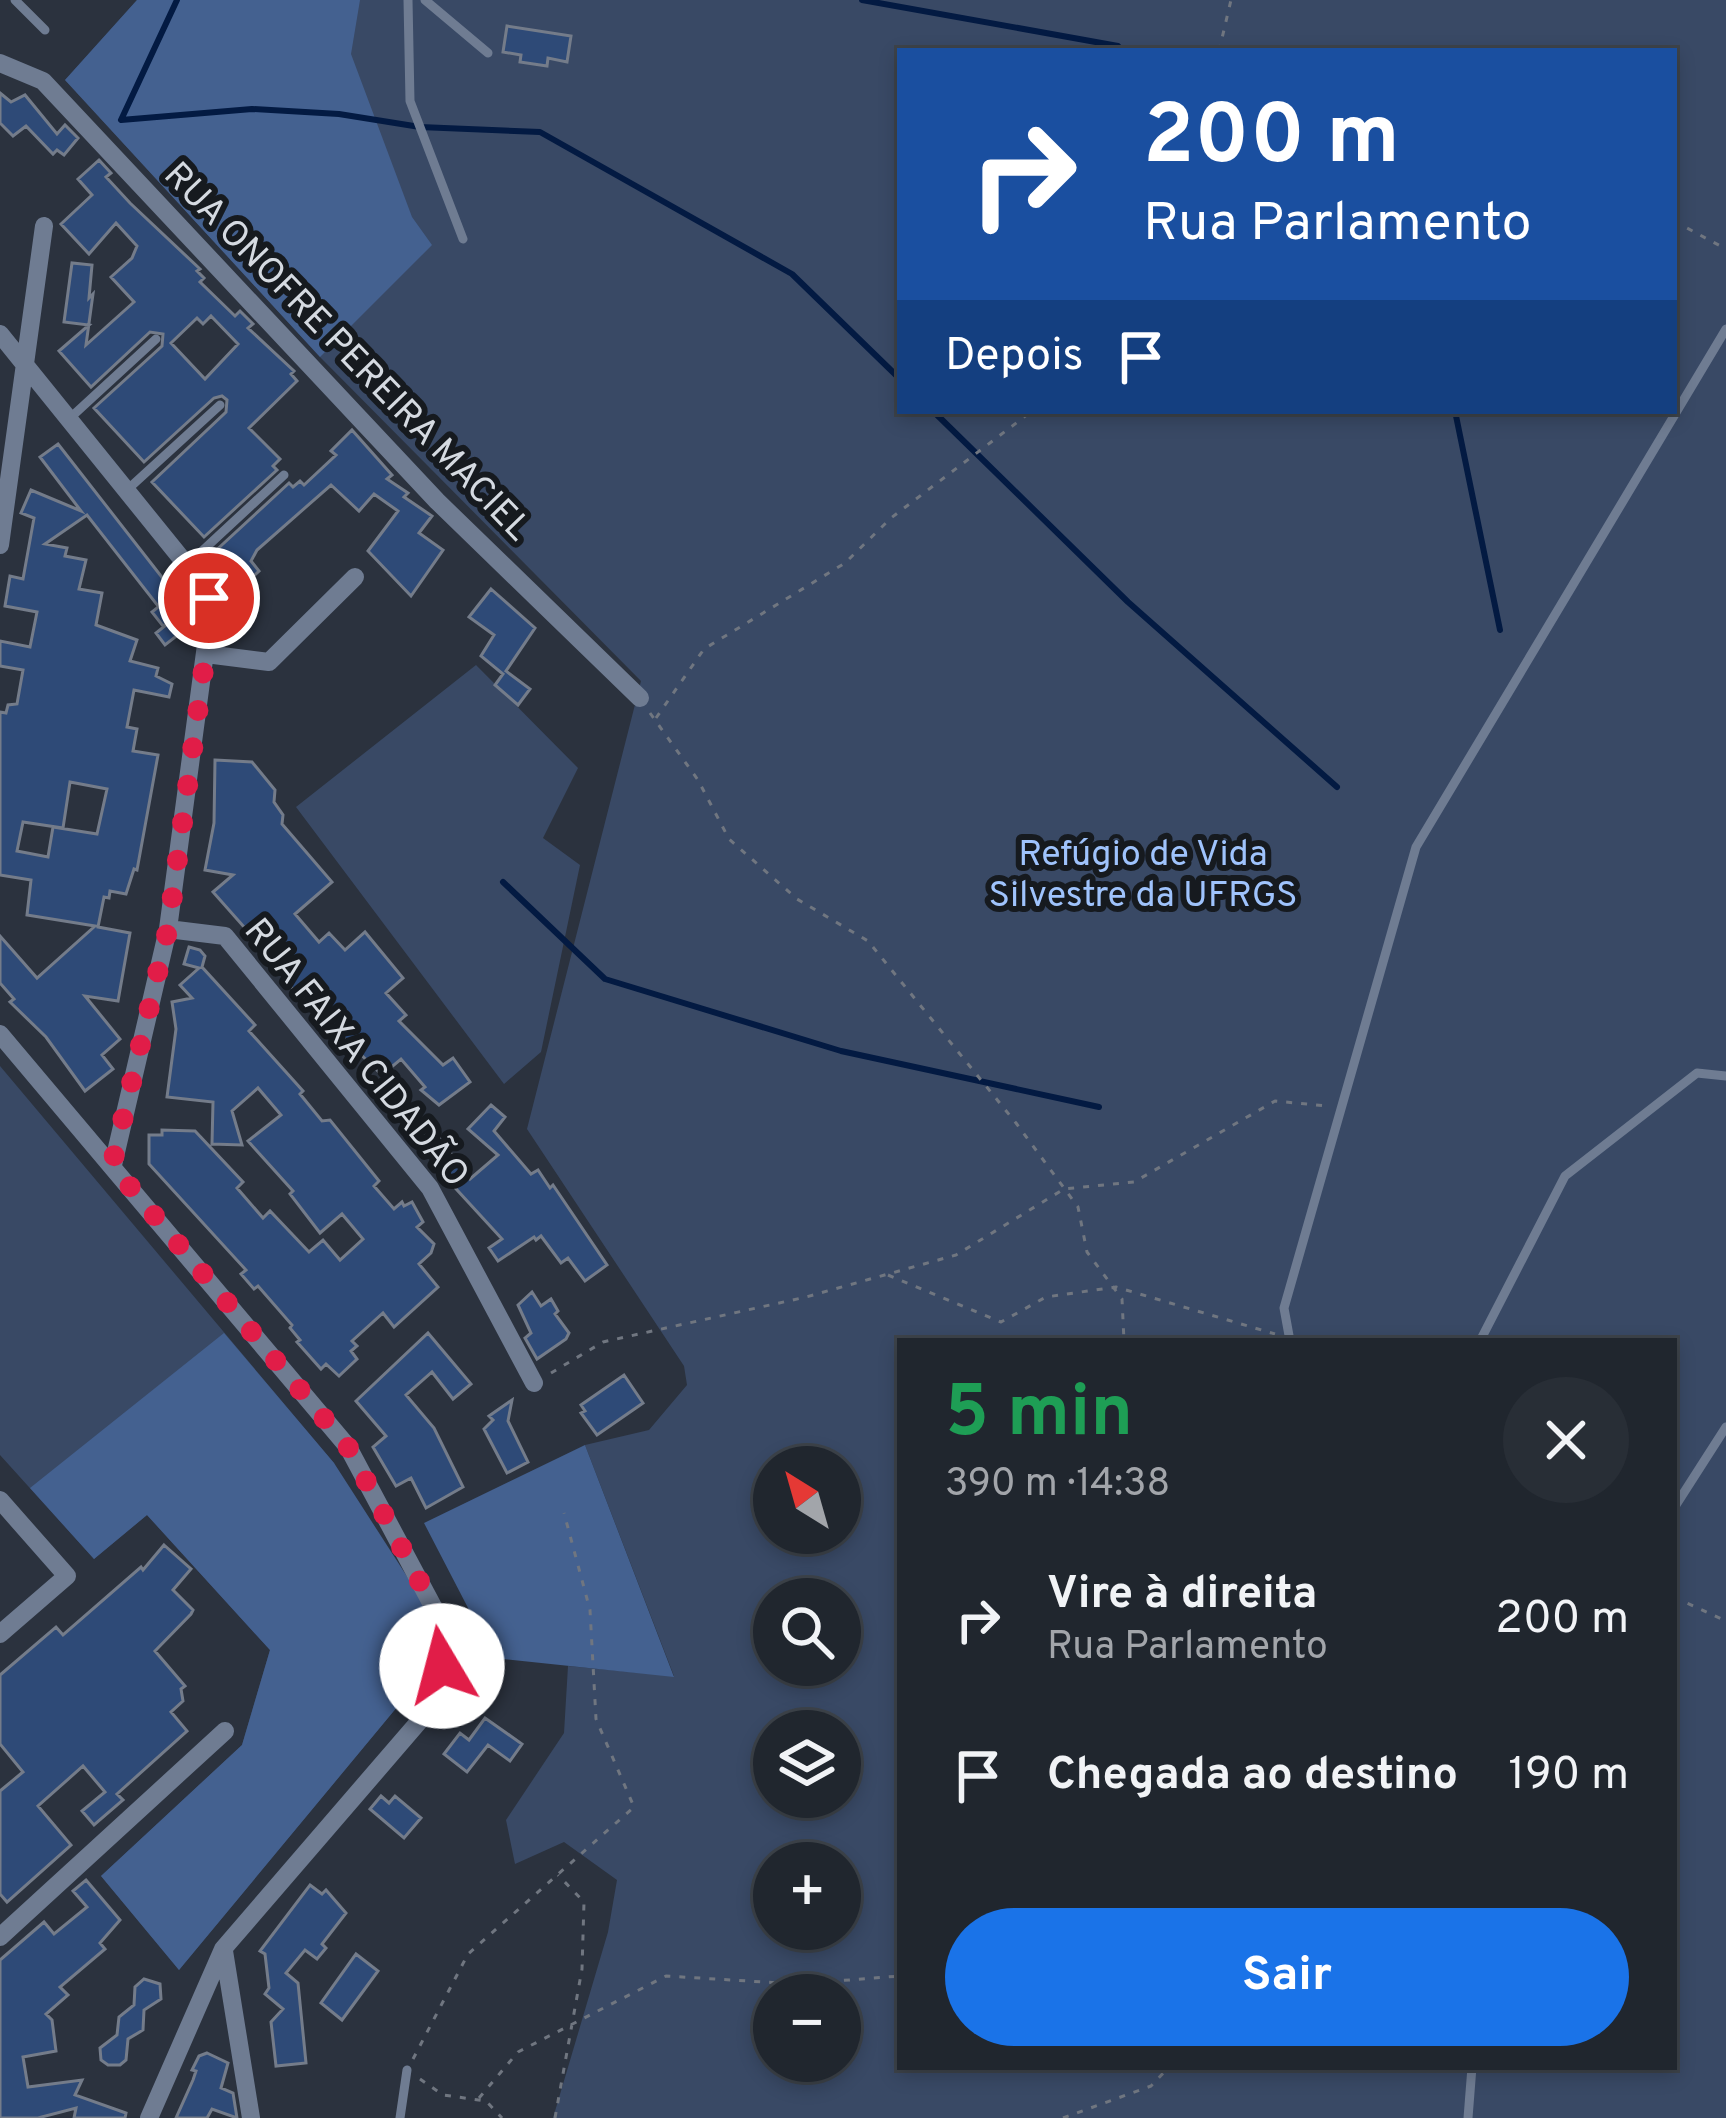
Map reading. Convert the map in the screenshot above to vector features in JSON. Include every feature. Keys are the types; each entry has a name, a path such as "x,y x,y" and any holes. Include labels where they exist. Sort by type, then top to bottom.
{"street":[{"name":"RUA ONOFRE PEREIRA MACIEL","path":"0,63 43,81 437,501 640,698"},
{"path":"0,545 44,226"},
{"path":"0,334 209,598 206,654 168,929 112,1165"},
{"path":"206,654 269,662 355,577"},
{"name":"RUA FAIXA CIDADÃO","path":"168,929 225,936 430,1188 534,1384"},
{"path":"0,1034 348,1447 437,1614 442,1666 422,1718 223,1949 149,2118"},
{"path":"0,1500 67,1576 0,1634"},
{"path":"0,1937 225,1731"},
{"path":"223,1949 251,2118"}],"lane":[{"path":"15,0 44,30"},
{"path":"409,0 410,100 463,239"},
{"path":"425,0 488,53"},
{"path":"1677,411 1726,329"},
{"path":"69,418 156,338"},
{"path":"127,490 220,406"},
{"path":"1290,1338 1284,1307 1416,847 1675,414"},
{"path":"187,566 284,475"},
{"path":"1482,1338 1565,1176 1697,1073 1726,1076"},
{"path":"1677,1503 1726,1427"},
{"path":"400,2118 407,2070"},
{"path":"1468,2118 1472,2070"}],"path":[{"path":"1220,48 1231,0"},
{"path":"1677,223 1726,249"},
{"path":"655,720 704,649 845,563 891,518 1028,414"},
{"path":"640,698 698,780 729,839 797,899 868,941 1064,1189 1078,1208 1087,1252 1122,1299 1124,1338"},
{"path":"534,1384 603,1342 956,1255 1064,1189 1134,1182 1275,1101 1341,1108"},
{"path":"887,1274 1001,1322 1046,1297 1116,1287 1290,1338"},
{"path":"502,2118 486,2101 443,2095 407,2070 468,1954 634,1807 596,1719 590,1610 564,1513"},
{"path":"1677,1598 1726,1621"},
{"path":"555,2118 582,1969 584,1902 558,1875"},
{"path":"478,2100 518,2053 666,1976 797,1984 897,1976"},
{"path":"1064,2118 1151,2086 1166,2070"}],"green space":[{"name":"Refúgio de Vida Silvestre da UFRGS","path":"137,0 1726,0 1726,2118 553,2118 608,1932 617,1880 564,1842 515,1864 506,1820 564,1733 568,1666 674,1676 585,1445 649,1430 687,1385 684,1366 527,1129 641,681 320,357 65,80"},
{"path":"476,665 578,768 543,838 580,865 541,1052 504,1084 296,807"},
{"path":"0,1066 334,1463 417,1683 179,1970 101,1876 242,1745 270,1650 147,1515 94,1559 0,1455"}],"shaded area":[{"path":"137,0 360,0 351,54 412,217 432,245 320,357 65,80"},
{"path":"224,1333 334,1463 428,1609 417,1683 179,1970 101,1876 242,1745 270,1650 147,1515 94,1559 30,1488"},
{"path":"585,1445 674,1677 494,1658 424,1523"}],"building":[{"path":"507,26 571,36 567,62 548,58 547,66 520,62 521,55 503,52"},
{"path":"0,93 11,102 25,95 57,134 65,125 78,138 64,155 57,150 53,154 26,126 13,136 0,123"},
{"path":"99,160 111,173 106,177 130,203 200,269 204,278 200,282 235,316 240,311 253,324 248,328 294,371 291,374 297,381 249,428 280,459 273,466 277,470 204,537 152,482 226,412 227,400 214,398 144,462 94,408 162,346 163,334 150,332 91,387 59,351 89,325 86,345 134,302 111,277 132,258 137,246 116,223 89,254 61,224 92,195 78,179","holes":["211,316 238,344 205,379 171,343 197,318 203,324"]},
{"path":"72,263 92,265 89,298 93,294 89,325 64,322"},
{"path":"352,430 392,475 387,479 432,516 419,533 443,550 411,596 368,551 398,511 374,494 359,511 331,485 257,550 251,561 259,571 241,588 211,555 289,483 304,485 336,455 331,451"},
{"path":"58,444 175,594 158,606 87,515 45,544 67,548 65,556 86,560 79,589 102,593 96,625 137,640 130,661 158,668 156,676 172,684 169,697 134,690 127,727 137,729 133,751 158,755 137,870 126,894 110,891 109,898 104,897 98,927 130,933 118,1001 85,996 120,1039 102,1055 113,1069 85,1091 46,1037 10,1002 14,999 0,983 0,936 37,978 95,926 27,915 31,880 0,875 0,712 17,704 23,670 0,666 0,641 30,647 37,612 5,606 10,576 23,579 34,518 21,513 31,490 81,511 40,457","holes":["70,782 107,789 97,834 53,827 48,857 17,851 23,822 63,828"]},
{"path":"491,589 535,628 506,671 530,689 518,705 495,685 503,674 481,656 494,635 469,617"},
{"path":"168,599 180,614 174,619 183,631 165,645 156,633 171,621 163,626 152,612"},
{"path":"215,760 252,762 275,790 282,824 332,882 295,914 319,942 329,933 345,950 365,932 403,978 386,993 406,1015 399,1021 443,1065 453,1058 470,1082 439,1105 421,1090 425,1087 401,1059 382,1075 319,1014 322,1011 302,988 297,993 285,981 291,976 282,966 289,960 269,937 260,945 213,892 233,875 205,870 214,823"},
{"path":"189,947 205,956 202,967 255,1025 249,1031 303,1091 300,1094 322,1121 330,1120 379,1181 374,1186 394,1209 402,1202 404,1206 412,1202 423,1222 417,1227 434,1244 419,1264 438,1287 394,1327 383,1313 352,1341 357,1346 351,1351 357,1359 339,1376 326,1364 321,1369 297,1342 292,1325 241,1274 246,1270 149,1164 149,1135 162,1135 162,1130 195,1131 243,1182 237,1188 263,1218 270,1211 309,1252 323,1240 340,1260 363,1239 342,1214 320,1233 290,1194 293,1191 248,1141 281,1115 258,1088 232,1111 242,1145 212,1144 213,1102 167,1097 176,1029 172,1002 192,998 180,985 199,968 184,964"},
{"path":"491,1105 505,1117 494,1131 531,1174 538,1170 550,1188 553,1185 607,1265 585,1281 568,1258 561,1263 541,1236 498,1261 489,1248 502,1239 447,1179 432,1159 436,1156 419,1138 431,1127 470,1179 498,1155 468,1129"},
{"path":"532,1292 541,1306 551,1299 569,1333 537,1359 525,1338 531,1333 518,1305"},
{"path":"428,1333 471,1384 453,1399 432,1372 406,1395 434,1428 463,1487 426,1508 411,1478 396,1486 373,1447 386,1436 356,1401"},
{"path":"624,1375 643,1403 597,1435 581,1413 585,1411 581,1405"},
{"path":"512,1400 508,1421 528,1462 507,1473 484,1429 493,1420 489,1416"},
{"path":"164,1545 191,1569 173,1590 193,1610 155,1651 185,1686 183,1701 171,1712 187,1731 117,1794 123,1800 94,1825 82,1811 105,1792 83,1766 38,1806 71,1845 7,1902 0,1894 0,1791 23,1772 0,1744 0,1675 56,1627 63,1635 141,1567 143,1570"},
{"path":"485,1718 522,1744 510,1761 488,1745 467,1772 444,1754 460,1733 469,1740"},
{"path":"381,1796 389,1803 395,1796 421,1818 404,1838 370,1809"},
{"path":"86,1880 120,1920 100,1943 105,1949 60,1987 68,1995 46,2014 52,2020 56,2051 23,2057 28,2087 82,2080 75,2095 126,2113 125,2118 74,2118 76,2108 38,2118 0,2118 0,1960 44,1922 54,1934 87,1907 73,1891"},
{"path":"310,1885 322,1894 326,1890 346,1913 322,1944 326,1948 317,1959 305,1950 286,1973 298,1983 306,2063 276,2066 271,2022 283,2009 265,1994 269,1988 265,1954 260,1951"},
{"path":"356,1954 378,1971 342,2020 321,2003"},
{"path":"144,1979 160,1984 161,1999 144,2010 143,2030 128,2039 126,2060 108,2065 101,2060 100,2048 117,2035 119,2017 134,2005 135,1987"},
{"path":"207,2053 228,2063 221,2088 233,2093 237,2118 212,2109 207,2118 176,2118 196,2071 192,2070 199,2056"}],"waterway":[{"path":"177,0 121,120 252,109 339,114 420,127 540,132 792,274 897,376"},
{"path":"862,0 1120,48"},
{"path":"936,414 1128,602 1337,787"},
{"path":"1456,414 1500,630"},
{"path":"503,882 605,979 841,1051 1099,1107"}],"route":[{"path":"209,598 211,615 168,929 112,1165 348,1447 437,1614 442,1666"}]}
